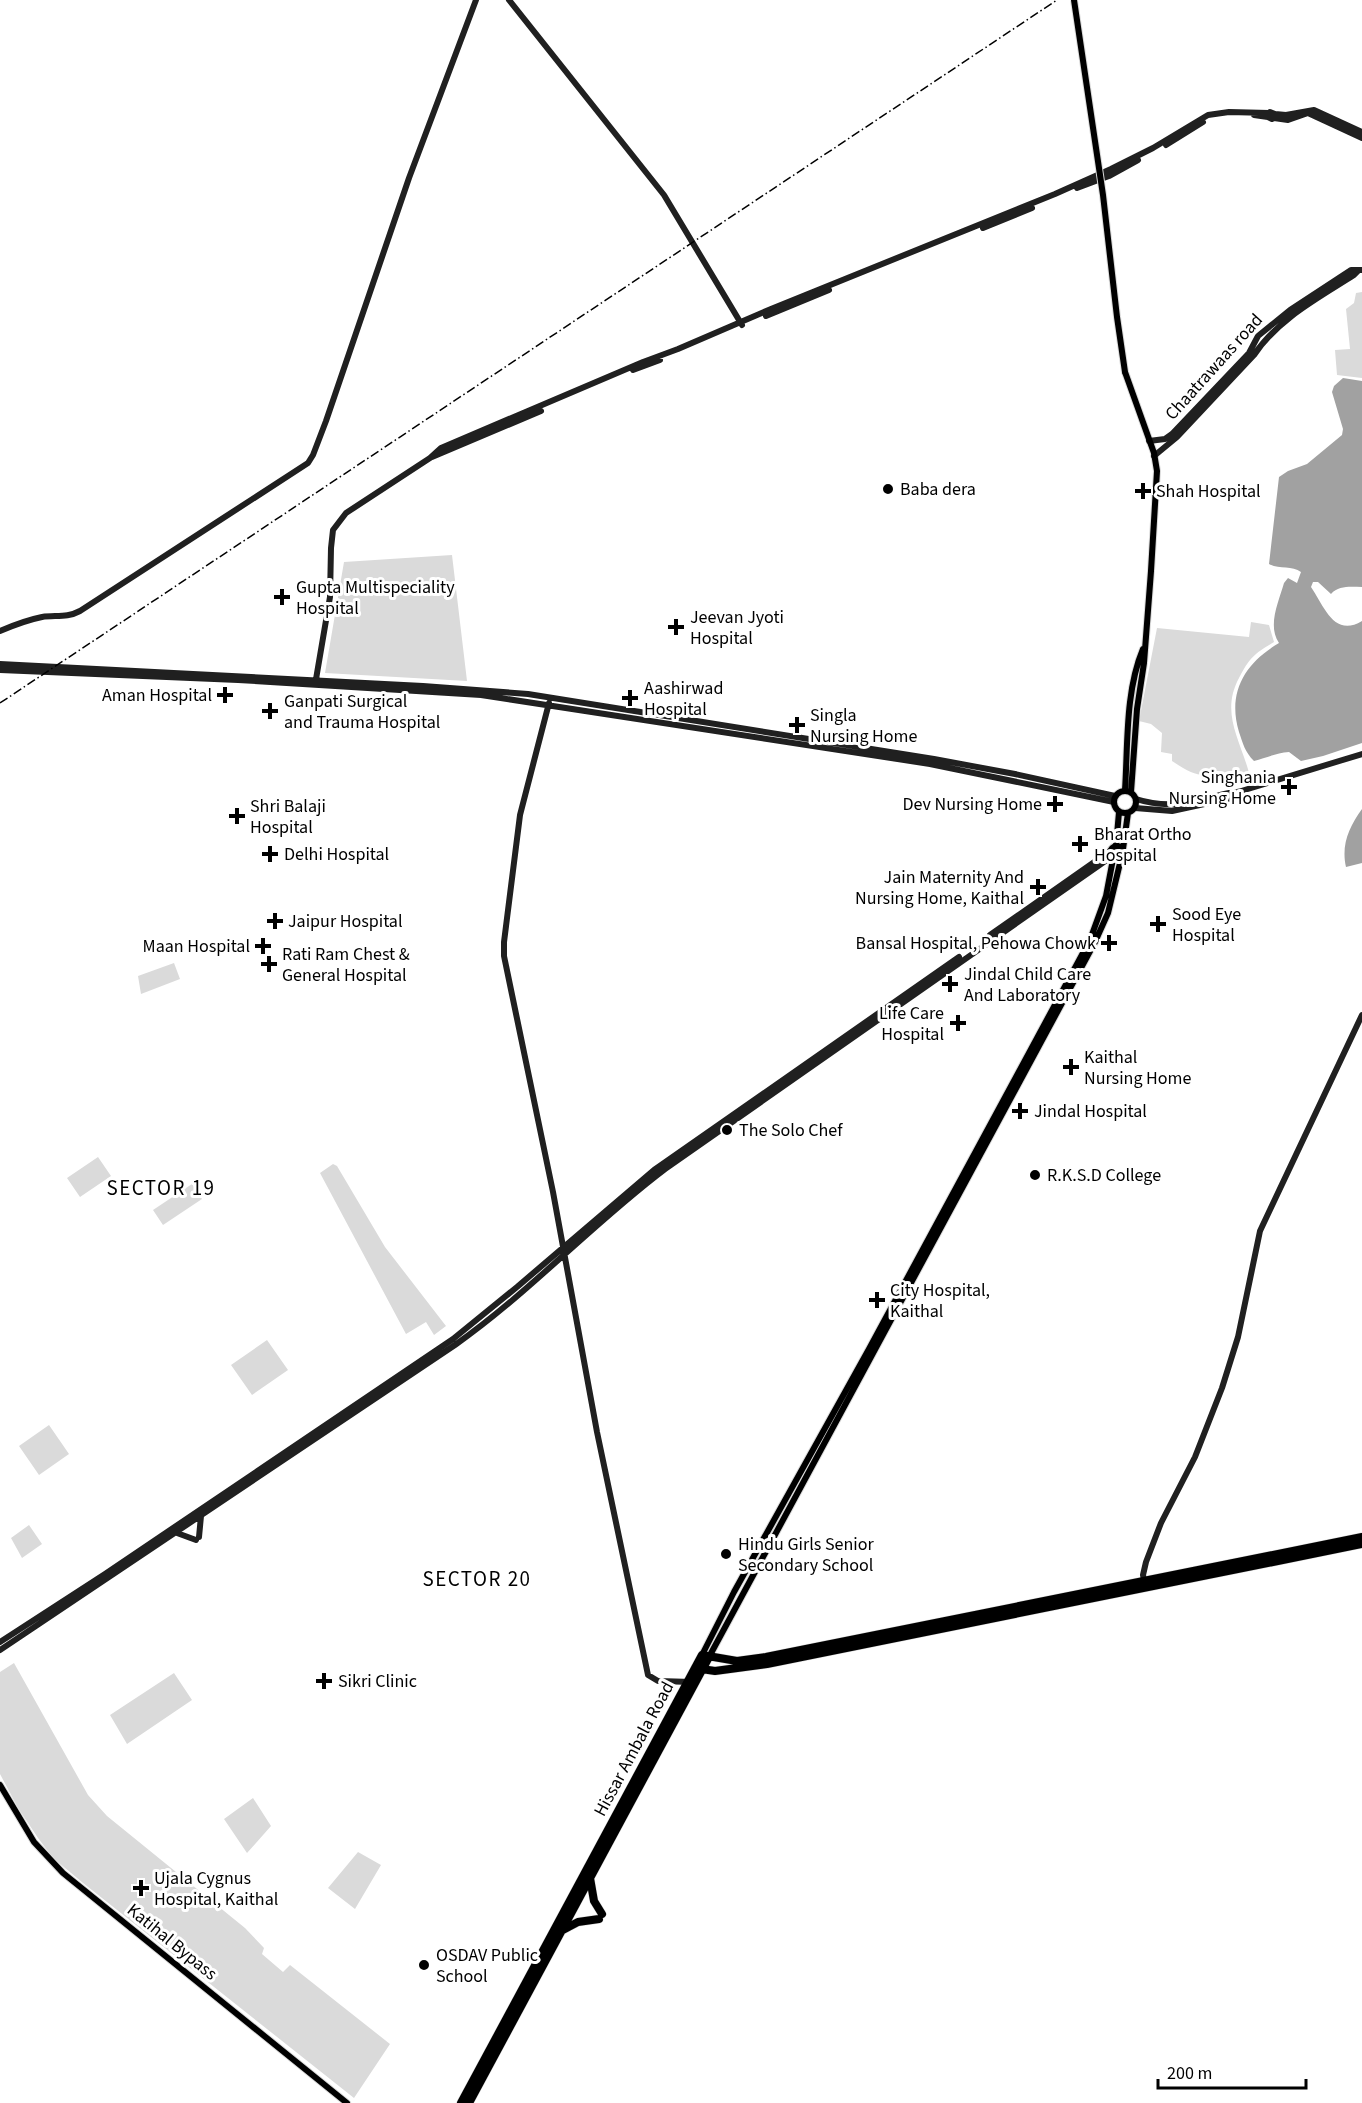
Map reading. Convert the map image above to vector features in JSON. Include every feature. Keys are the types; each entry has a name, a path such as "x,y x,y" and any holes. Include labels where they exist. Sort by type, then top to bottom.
{"highway":[{"path":"699,1669 722,1670 767,1664 1362,1537"},
{"path":"705,1656 737,1661 766,1657 1362,1544"},
{"name":"Hissar Ambala Road","path":"461,2103 705,1656"},
{"name":"Hissar Ambala Road","path":"469,2103 590,1878 691,1682"},
{"path":"560,1931 578,1922 600,1916 594,1901 590,1878"}],"main road":[{"path":"0,630 22,621 45,617 65,617 80,611 308,463 326,421 409,178 477,0"},
{"path":"509,0 664,195 741,324"},
{"path":"1074,0 1103,195 1116,317 1125,372 1157,471 1151,571 1144,646 1137,662 1128,791"},
{"path":"316,682 330,597 330,548 333,530 346,513 430,458 441,448 741,324 1096,182 1159,149 1207,120 1232,116 1286,115 1314,110 1362,132"},
{"path":"1272,116 1288,120 1308,113 1362,138"},
{"name":"Chaatrawaas road","path":"1149,441 1173,434 1249,353 1258,336 1290,310 1351,270 1360,270"},
{"path":"1154,456 1177,437 1254,355 1263,341 1298,310 1360,270"},
{"path":"0,664 380,686 550,701 763,734 1114,799"},
{"path":"0,670 316,682"},
{"path":"550,701 520,815 504,956 553,1192 597,1432 648,1674 658,1681 691,1682"},
{"path":"1114,799 1121,791 1128,791 1136,799 1171,806 1229,792 1238,792 1362,754"},
{"path":"1119,812 1128,813 1135,808 1172,811 1232,798 1238,792"},
{"path":"837,1412 1090,940 1100,915 1111,856 1116,846 1119,812 1114,799"},
{"path":"1135,808 1136,799"},
{"path":"837,1412 1095,942 1108,913 1124,854 1128,813"},
{"path":"1116,846 1123,849"},
{"path":"0,1642 114,1568 453,1339 654,1170 1111,856"},
{"path":"1111,856 1121,859"},
{"path":"0,1650 462,1341 665,1169 1111,856"},
{"path":"1144,1584 1143,1569 1161,1523 1195,1457 1222,1388 1238,1337 1260,1231 1362,1015"},
{"name":"Hissar Ambala Road","path":"705,1656 837,1412"},
{"path":"177,1533 198,1538 201,1516"},
{"name":"Katihal Bypass","path":"0,1785 34,1842 63,1873 347,2103"}],"shaded area":[{"path":"1362,292 1362,378 1337,375 1335,350 1350,349 1346,309 1354,303 1356,293"},
{"path":"1343,378 1362,381 1362,587 1341,588 1331,594 1318,582 1313,582 1311,587 1325,611 1337,623 1344,626 1362,621 1362,743 1301,761 1289,752 1254,761 1246,751 1239,732 1235,704 1237,692 1248,669 1279,643 1274,621 1279,598 1288,578 1297,583 1301,572 1269,564 1279,477 1307,464 1342,435 1343,429 1332,392 1334,386"},
{"path":"452,555 467,681 325,673 344,562"},
{"path":"1251,622 1269,625 1274,642 1257,653 1250,661 1233,691 1231,704 1234,729 1251,781 1228,788 1227,772 1210,775 1198,774 1180,766 1172,761 1172,754 1161,752 1162,733 1151,724 1139,721 1157,628 1249,637"},
{"path":"1362,809 1362,863 1346,867 1347,836"},
{"path":"174,963 180,979 141,994 138,976"},
{"path":"98,1157 111,1176 80,1197 67,1178"},
{"path":"333,1164 337,1166 385,1247 446,1326 434,1335 426,1322 406,1334 320,1173"},
{"path":"192,1184 202,1199 163,1225 153,1210"},
{"path":"267,1340 288,1370 252,1395 231,1365"},
{"path":"49,1425 69,1454 39,1475 19,1446"},
{"path":"29,1525 42,1544 22,1558 11,1538"},
{"path":"14,1663 88,1795 107,1816 245,1928 264,1948 262,1954 283,1972 290,1965 390,2044 354,2098 53,1858 18,1808 0,1774 0,1672"},
{"path":"174,1673 192,1700 127,1744 110,1715"},
{"path":"253,1798 271,1826 247,1853 224,1819"},
{"path":"358,1852 381,1865 355,1909 328,1888"}],"railway":[{"path":"0,703 1057,0"}],"place":[{"name":"Baba dera","path":"888,489"},
{"name":"Shah Hospital","path":"1143,491"},
{"name":"Gupta Multispeciality Hospital","path":"282,597"},
{"name":"Jeevan Jyoti Hospital","path":"676,627"},
{"name":"Aman Hospital","path":"225,695"},
{"name":"Aashirwad Hospital","path":"630,698"},
{"name":"Ganpati Surgical and Trauma Hospital","path":"270,711"},
{"name":"Singla Nursing Home","path":"797,725"},
{"name":"Singhania Nursing Home","path":"1289,787"},
{"name":"Dev Nursing Home","path":"1055,804"},
{"name":"Shri Balaji Hospital","path":"237,816"},
{"name":"Bharat Ortho Hospital","path":"1080,844"},
{"name":"Delhi Hospital","path":"270,854"},
{"name":"Jain Maternity And Nursing Home, Kaithal","path":"1038,887"},
{"name":"Jaipur Hospital","path":"275,921"},
{"name":"Sood Eye Hospital","path":"1158,924"},
{"name":"Bansal Hospital, Pehowa Chowk","path":"1109,943"},
{"name":"Maan Hospital","path":"263,946"},
{"name":"Rati Ram Chest & General Hospital","path":"269,964"},
{"name":"Jindal Child Care And Laboratory","path":"950,984"},
{"name":"Life Care Hospital","path":"958,1023"},
{"name":"Kaithal Nursing Home","path":"1071,1067"},
{"name":"Jindal Hospital","path":"1020,1111"},
{"name":"The Solo Chef","path":"727,1130"},
{"name":"R.K.S.D College","path":"1035,1175"},
{"name":"City Hospital, Kaithal","path":"877,1300"},
{"name":"Hindu Girls Senior Secondary School","path":"726,1554"},
{"name":"Sikri Clinic","path":"324,1681"},
{"name":"Ujala Cygnus Hospital, Kaithal","path":"141,1888"},
{"name":"OSDAV Public School","path":"424,1965"}],"district":[{"name":"SECTOR 19","path":"161,1188"},
{"name":"SECTOR 20","path":"477,1579"}]}
